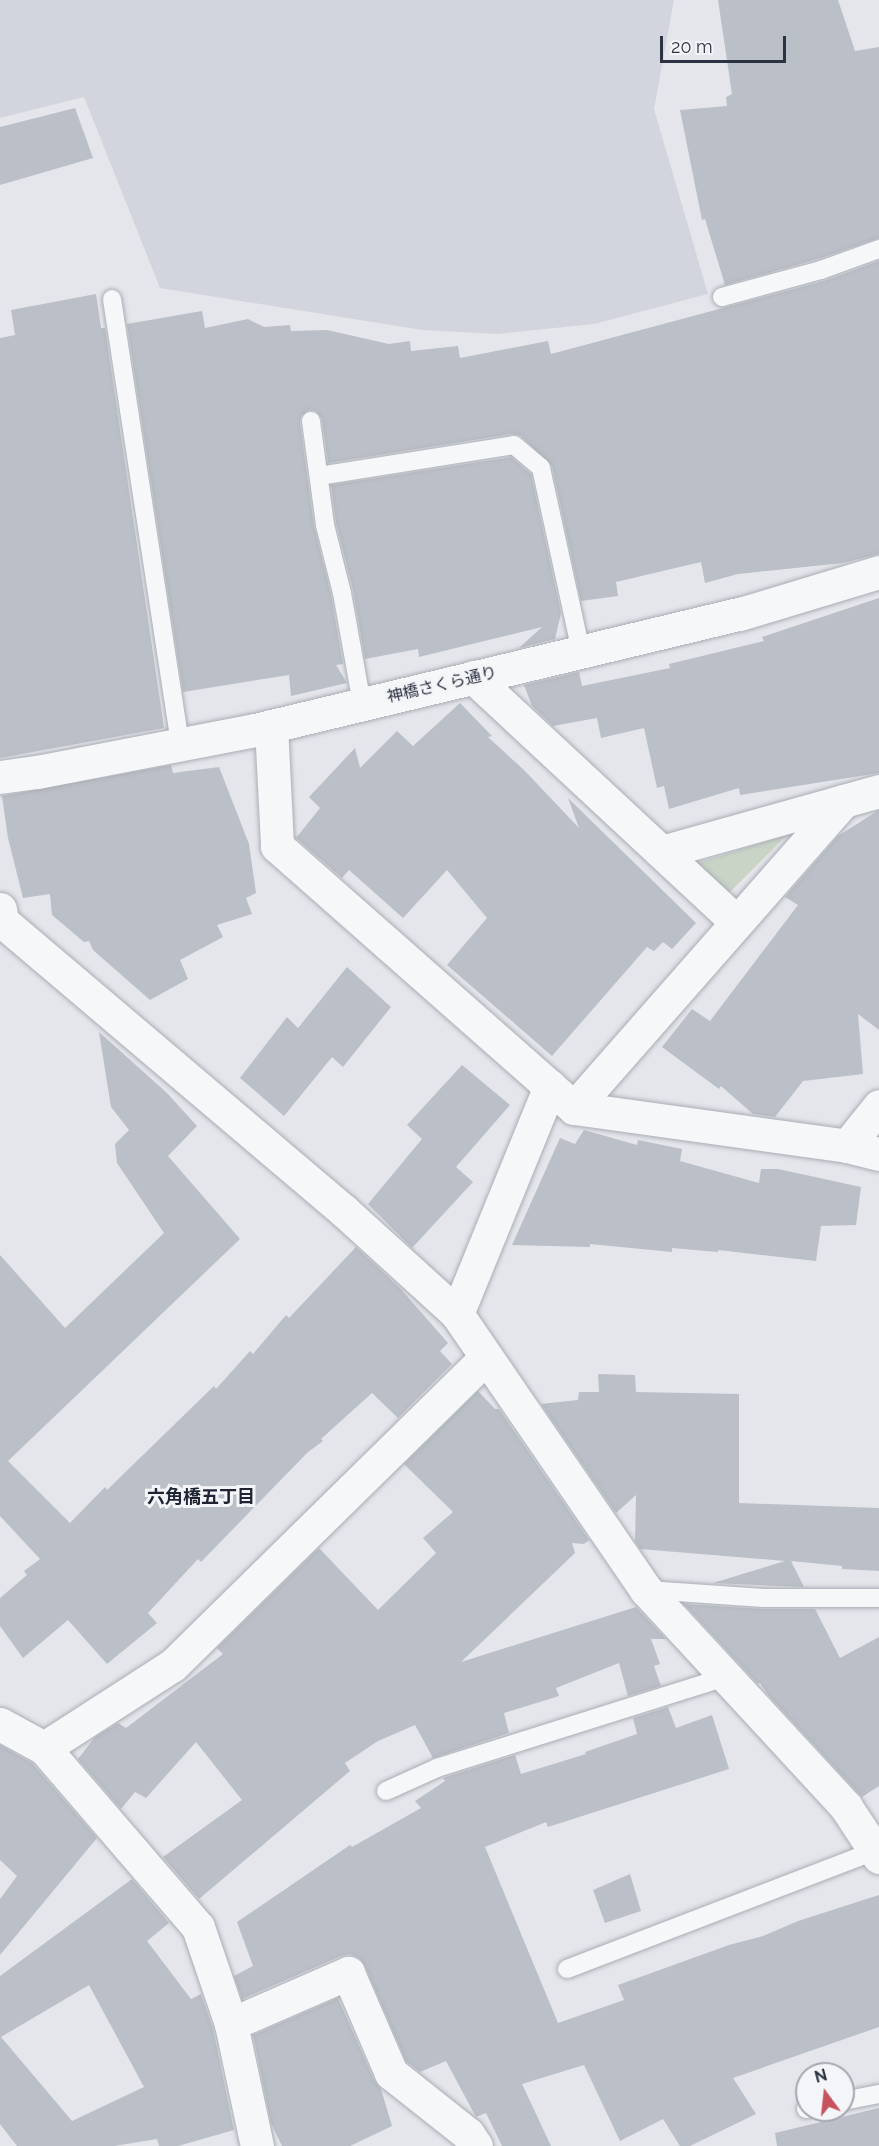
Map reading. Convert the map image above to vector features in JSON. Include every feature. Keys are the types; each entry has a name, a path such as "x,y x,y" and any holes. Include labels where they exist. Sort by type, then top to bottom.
{"street":[{"name":"神橋さくら通り","path":"0,777 180,745 271,726 740,614 879,572"},
{"path":"472,677 737,922"},
{"path":"271,726 277,846 574,1108 847,1146 879,1154"},
{"path":"662,852 879,792"},
{"path":"574,1108 844,801"},
{"path":"1,919 344,1211 457,1314 646,1590 846,1808 877,1854"},
{"path":"457,1314 550,1086"},
{"path":"847,1146 879,1106"},
{"path":"44,1748 173,1665 486,1357"},
{"path":"0,1724 44,1748 198,1927 231,2024 257,2146"},
{"path":"231,2024 348,1973 391,2073 468,2134 476,2146"}],"lane":[{"path":"722,297 821,270 879,249"},
{"path":"112,299 180,745"},
{"path":"311,421 325,525 342,593 362,704"},
{"path":"319,476 514,445 541,468 581,652"},
{"path":"646,1590 764,1598 879,1598"},
{"path":"386,1791 437,1768 726,1677"},
{"path":"567,1969 877,1854"},
{"path":"855,2099 879,2094"}],"shaded area":[{"path":"0,0 674,0 654,109 708,294 594,324 497,334 422,330 160,288 84,97 0,118"}],"green space":[{"path":"787,835 727,895 691,865"}],"building":[{"path":"718,0 838,0 855,51 879,47 879,238 818,259 725,285 705,219 702,220 680,110 727,106 726,97 732,94"},
{"path":"75,108 93,158 0,185 0,127"},
{"path":"879,261 879,554 843,563 738,574 705,583 701,562 616,582 618,596 581,601 552,466 521,436 512,434 328,463 322,419 316,411 309,410 301,416 300,423 314,526 331,595 343,664 336,665 347,683 291,696 289,675 183,692 127,324 202,311 205,328 248,319 264,327 290,325 291,331 327,330 389,344 410,341 411,351 458,346 460,358 548,341 551,354 824,281"},
{"path":"96,294 101,328 105,328 164,728 0,758 0,338 15,335 11,310"},
{"path":"511,457 531,474 561,613 555,639 519,648 542,627 419,657 418,649 365,659 353,590 336,523 331,485"},
{"path":"879,598 879,773 740,795 739,788 669,809 664,786 657,788 644,728 601,738 597,718 553,726 532,706 524,685 579,672 582,686 670,668 669,664 764,641 762,637"},
{"path":"460,703 492,736 488,737 525,771 579,828 568,798 696,923 672,949 663,942 654,951 647,947 552,1056 447,965 487,918 447,870 403,918 349,870 342,878 296,838 320,808 309,797 355,748 360,768 397,731 413,746"},
{"path":"171,765 173,773 219,767 249,844 256,893 246,898 252,914 217,925 223,937 180,960 188,979 150,1000 93,950 89,941 84,942 52,915 50,894 23,898 8,838 2,796"},
{"path":"879,810 879,1030 858,1014 863,1074 803,1081 775,1117 753,1114 721,1086 719,1089 662,1047 692,1009 710,1021 798,905 785,897 838,836"},
{"path":"347,967 391,1007 343,1067 332,1057 284,1116 240,1078 287,1017 298,1028"},
{"path":"99,1032 167,1093 197,1126 168,1156 240,1239 8,1461 70,1523 105,1487 107,1490 214,1386 216,1389 250,1351 253,1354 286,1315 289,1318 356,1247 399,1287 448,1343 440,1351 452,1364 398,1418 372,1393 321,1439 323,1441 308,1452 201,1562 198,1559 148,1613 157,1623 107,1664 68,1620 23,1658 0,1626 0,1598 27,1575 24,1571 40,1559 0,1516 0,1255 65,1328 164,1233 117,1163 115,1144 129,1130 111,1107"},
{"path":"462,1065 510,1105 456,1167 473,1182 412,1248 368,1204 422,1139 407,1125"},
{"path":"584,1130 637,1145 638,1140 682,1149 680,1161 759,1183 761,1169 778,1169 861,1187 856,1225 821,1226 816,1261 718,1250 718,1252 672,1248 672,1252 590,1244 590,1247 512,1245 560,1138 575,1144"},
{"path":"598,1374 635,1375 636,1392 739,1394 739,1503 879,1508 879,1571 842,1569 842,1566 791,1561 804,1587 713,1583 785,1561 640,1549 635,1541 636,1495 616,1513 541,1404 578,1400 579,1392 599,1392"},
{"path":"478,1391 495,1409 499,1409 589,1540 584,1544 572,1543 575,1553 461,1662 636,1607 666,1639 651,1639 660,1664 654,1666 661,1686 628,1696 619,1663 556,1688 559,1696 504,1713 509,1733 433,1758 415,1725 378,1741 345,1763 350,1771 199,1899 163,1857 242,1800 196,1742 146,1798 135,1792 121,1809 78,1759 95,1737 118,1723 126,1728 223,1654 217,1648 319,1548 378,1610 436,1553 423,1538 453,1512 404,1464"},
{"path":"684,1604 763,1609 815,1609 840,1658 879,1637 879,1786 862,1797 768,1695 760,1683 758,1684"},
{"path":"668,1707 676,1728 712,1715 729,1769 548,1827 546,1822 485,1847 558,2023 624,2000 618,1985 729,1945 763,1936 798,1921 879,1895 879,2027 733,2078 756,2114 690,2146 680,2146 663,2119 620,2141 584,2065 522,2084 551,2146 502,2146 486,2113 476,2117 446,2061 420,2072 406,2061 365,1966 359,1958 350,1954 341,1956 242,1999 234,1976 253,1966 237,1922 350,1845 352,1847 421,1808 415,1801 445,1781 443,1778 515,1755 521,1774 586,1754 585,1752 637,1734 633,1718"},
{"path":"0,1745 32,1763 97,1838 0,1955 0,1899 17,1876 0,1860"},
{"path":"630,1874 641,1911 605,1923 593,1890"},
{"path":"132,1879 169,1923 147,1941 191,1999 201,1994 213,2029 234,2130 178,2146 159,2146 157,2139 114,2146 17,2146 0,2124 0,1976","holes":["89,1985 144,2087 72,2121 1,2037"]},
{"path":"338,1998 374,2080 381,2089 392,2126 350,2146 282,2146 271,2123 253,2035"},
{"path":"879,2108 879,2146 777,2146 775,2133 821,2122 855,2122 855,2114"}],"district":[{"name":"六角橋五丁目","path":"201,1497"}]}
